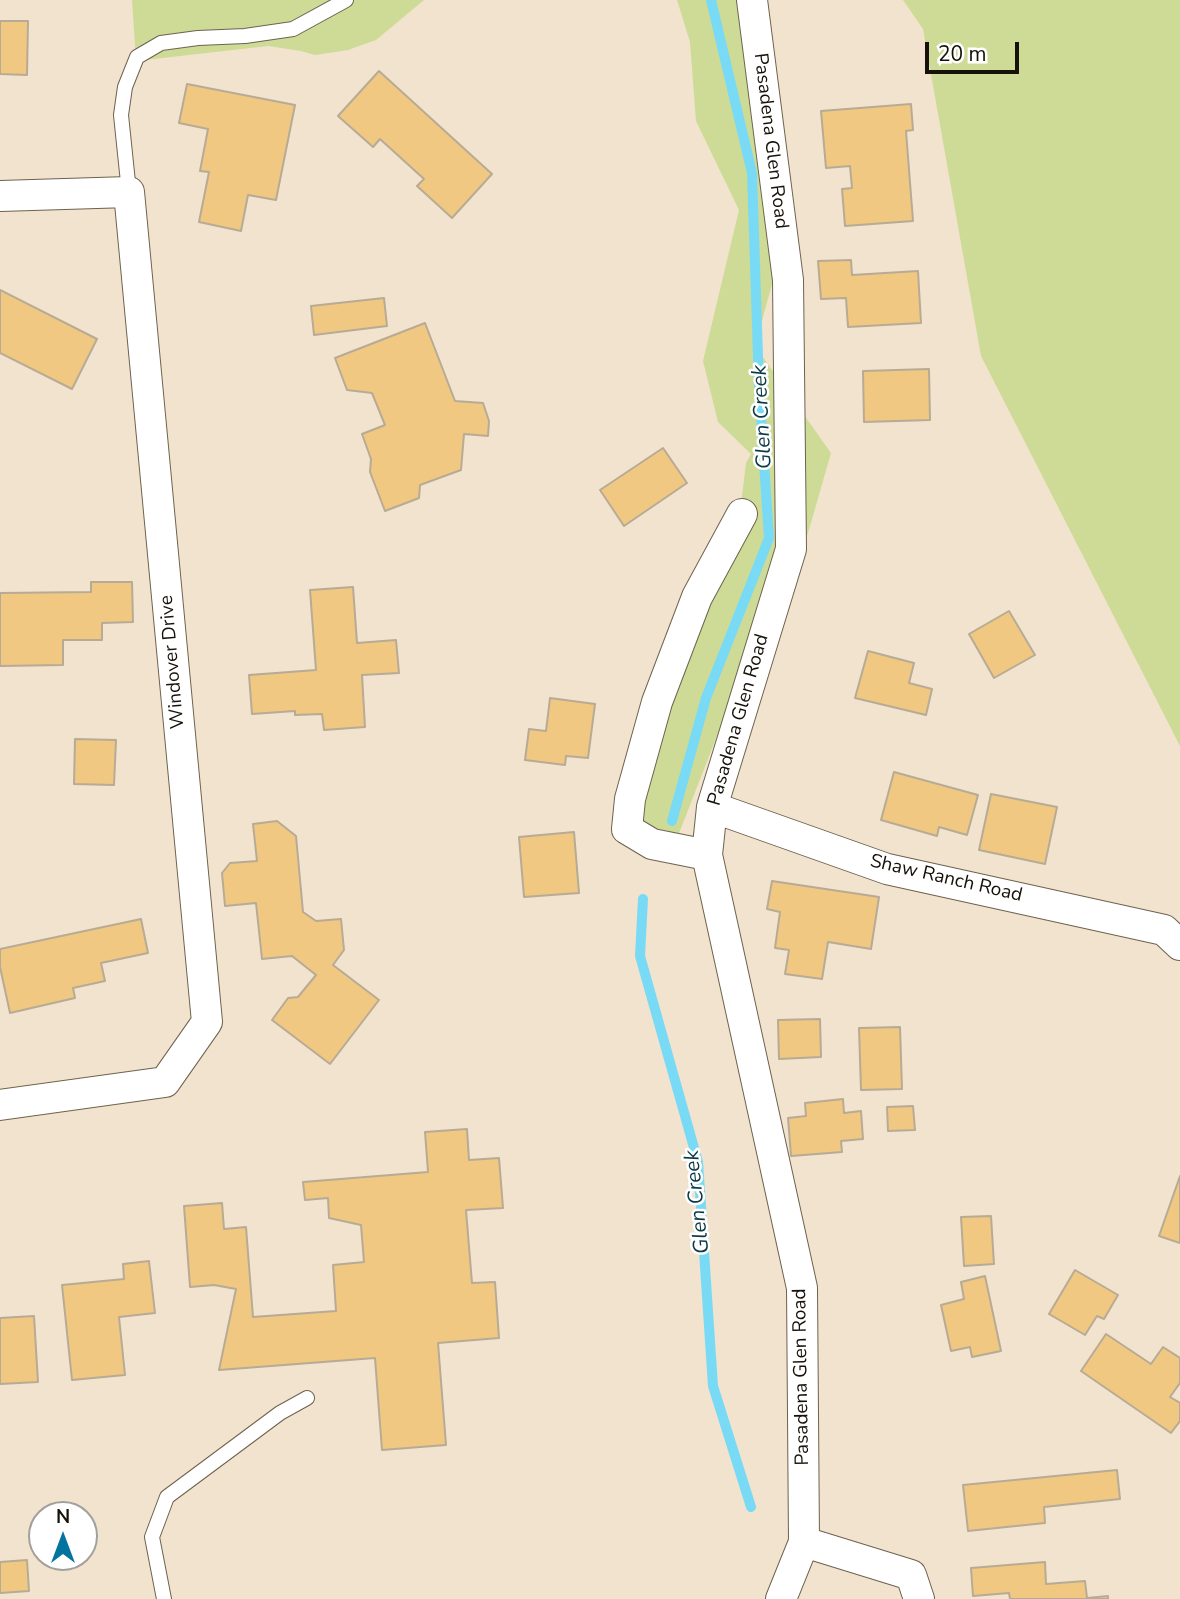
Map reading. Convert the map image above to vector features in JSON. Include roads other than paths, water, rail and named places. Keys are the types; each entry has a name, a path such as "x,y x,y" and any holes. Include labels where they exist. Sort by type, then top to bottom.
{"street":[{"name":"Pasadena Glen Road","path":"752,0 788,280 791,549 712,807 707,855 802,1289 804,1542 781,1599"},
{"path":"0,196 130,192"},
{"name":"Windover Drive","path":"0,1105 165,1082 207,1022 130,192"},
{"path":"707,855 652,844 628,829 630,799 657,702 697,597 742,514"},
{"name":"Shaw Ranch Road","path":"712,807 887,869 1164,930 1180,945"},
{"path":"804,1542 911,1575 919,1599"}],"lane":[{"path":"130,192 121,115 125,88 137,57 161,43 293,29 346,0"},
{"path":"164,1599 152,1537 167,1497 280,1413 307,1398"}],"waterway":[{"name":"Glen Creek","path":"672,821 706,698 769,538 759,387 752,173 711,0"},
{"name":"Glen Creek","path":"643,899 640,956 698,1162 713,1386 751,1507"}]}
